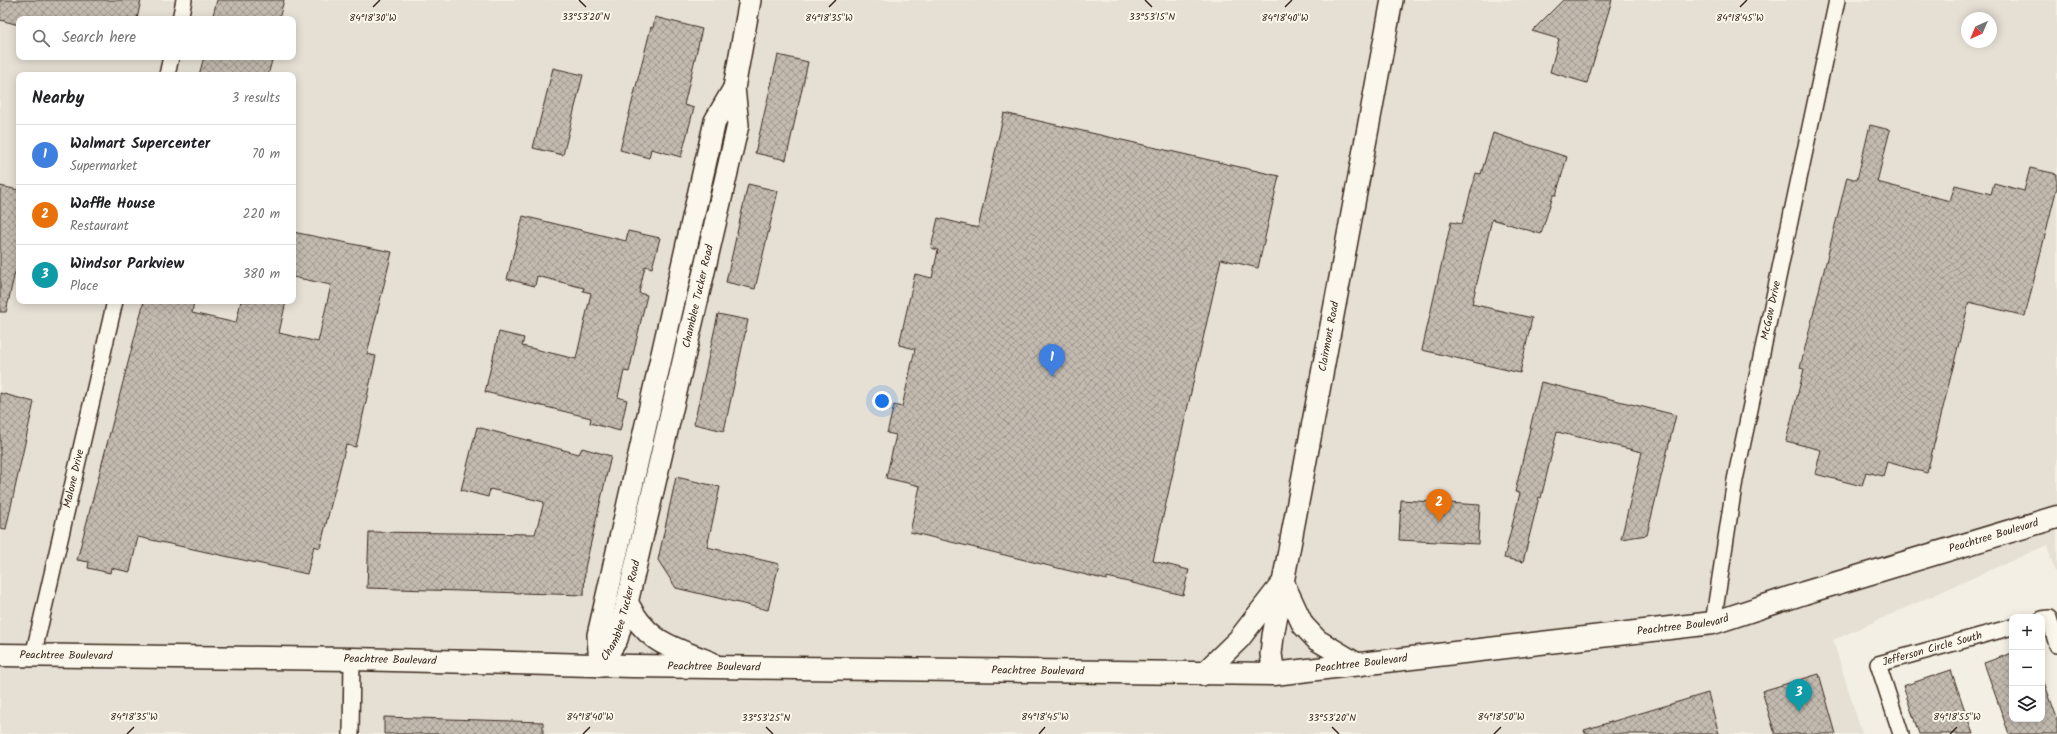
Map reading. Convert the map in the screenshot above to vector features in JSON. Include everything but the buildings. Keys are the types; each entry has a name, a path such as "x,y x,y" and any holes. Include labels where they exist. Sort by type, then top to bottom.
{"highway":[{"name":"Peachtree Boulevard","path":"0,655 352,659 722,668 1202,675 1274,674 1713,623 1804,593 2057,517"},
{"path":"627,603 635,617 650,635 665,644 722,668"}],"main road":[{"name":"Chamblee Tucker Road","path":"600,666 617,639 627,603 738,125 734,88 750,0"},
{"name":"Clairmont Road","path":"1274,674 1271,646 1392,0"},
{"name":"Chamblee Tucker Road","path":"600,666 598,634 714,121 734,88"},
{"path":"1283,579 1302,626 1317,640 1359,665"},
{"path":"1202,675 1239,639 1283,579"}],"street":[{"path":"181,16 184,0"},
{"name":"McGaw Drive","path":"1713,623 1735,480 1837,0"},
{"path":"168,72 170,60"},
{"name":"Malone Drive","path":"33,656 114,304"},
{"path":"2045,619 2049,618 2057,644"},
{"name":"Jefferson Circle South","path":"1901,734 1878,664 2009,629"},
{"path":"351,734 352,659"}],"shaded area":[{"path":"0,0 2057,0 2057,578 2047,545 1833,640 1862,734 0,734"}],"place":[{"name":"Walmart Supercenter","path":"1052,377"},
{"name":"Waffle House","path":"1439,522"},
{"name":"Windsor Parkview","path":"1799,712"}]}
